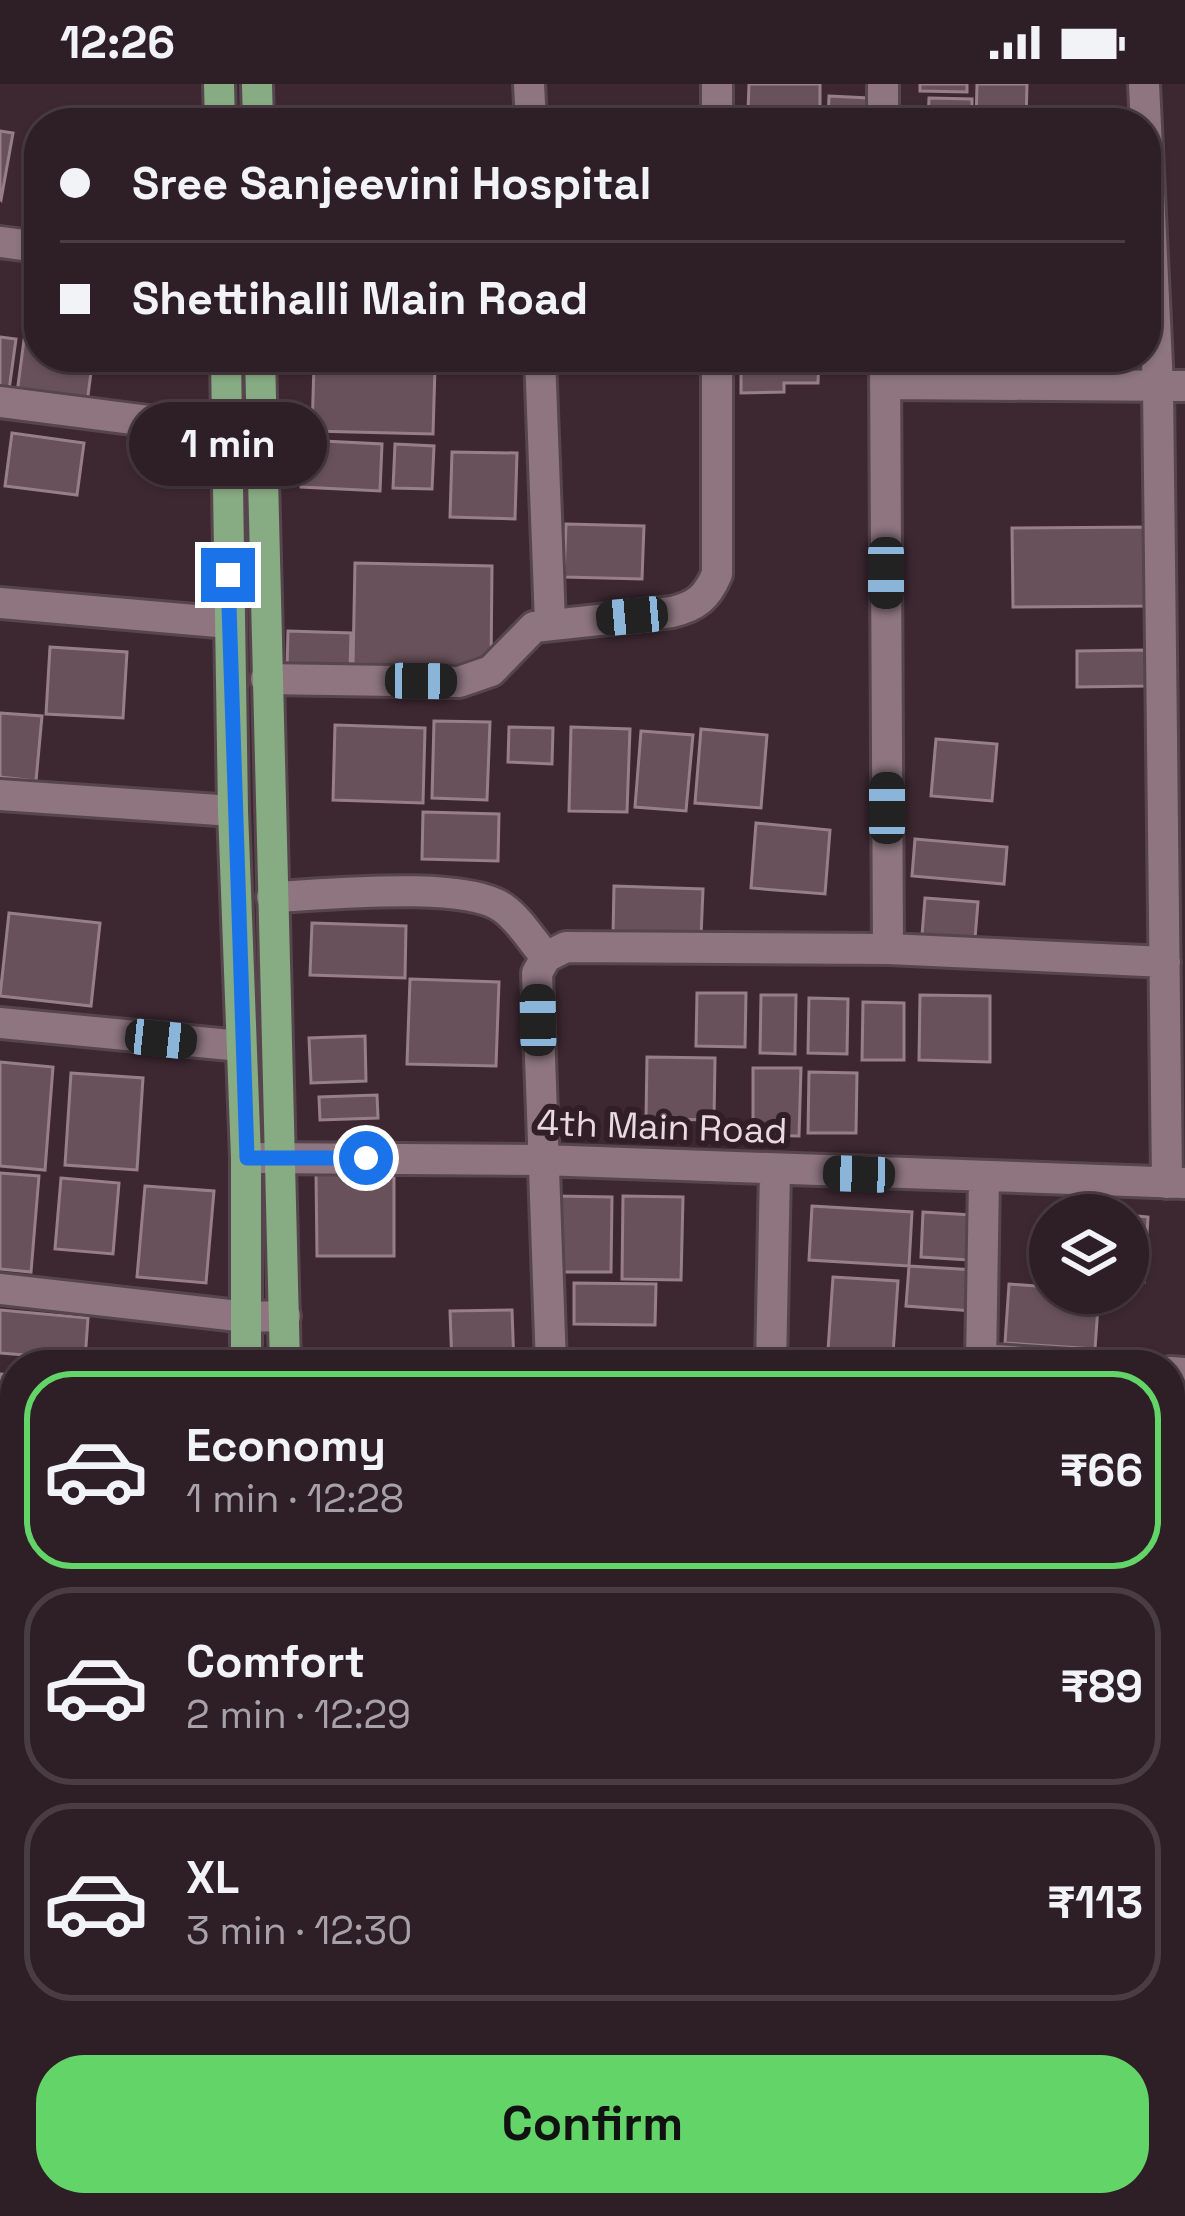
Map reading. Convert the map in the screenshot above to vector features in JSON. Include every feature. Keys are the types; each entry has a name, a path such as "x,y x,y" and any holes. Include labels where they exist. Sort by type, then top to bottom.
{"main road":[{"path":"226,372 233,811 247,1158 247,1350"},
{"path":"260,372 285,1350"}],"street":[{"path":"1161,294 1171,386 1165,962 1176,1183"},
{"path":"540,372 550,623"},
{"path":"266,679 459,682 491,671 534,626 694,607 708,594 717,574 717,372"},
{"path":"885,372 888,950"},
{"path":"904,372 1171,386"},
{"path":"0,402 226,431"},
{"path":"0,603 229,622"},
{"path":"0,795 233,811"},
{"path":"272,897 435,892 483,898 502,907 546,957"},
{"path":"550,1350 537,973 546,957 566,947 888,950 1165,962"},
{"path":"0,1023 242,1046"},
{"name":"4th Main Road","path":"247,1158 542,1160 1176,1183"},
{"path":"771,1350 775,1171"},
{"path":"981,1350 984,1178"},
{"path":"0,1289 247,1317 284,1316"}],"building":[{"path":"749,84 820,84 820,108 748,108"},
{"path":"920,84 967,84 967,92 920,91"},
{"path":"977,84 1027,84 1026,108 976,108"},
{"path":"829,96 868,98 868,108 829,108"},
{"path":"929,98 972,99 972,108 929,108"},
{"path":"0,131 13,133 1,200 0,199"},
{"path":"0,337 16,339 9,390 0,389"},
{"path":"24,340 24,372 91,372 87,403 17,393"},
{"path":"314,372 435,372 433,434 312,431"},
{"path":"741,372 818,372 818,383 784,383 784,392 741,393"},
{"path":"1092,372 1141,372 1141,379 1092,378"},
{"path":"12,433 84,443 77,495 5,486"},
{"path":"303,440 382,444 380,491 301,487"},
{"path":"395,444 434,446 432,489 393,488"},
{"path":"452,452 517,453 515,519 450,517"},
{"path":"566,524 644,526 642,579 564,577"},
{"path":"1151,527 1152,606 1013,607 1012,528"},
{"path":"355,563 492,566 491,667 353,664"},
{"path":"288,631 351,633 350,670 287,669"},
{"path":"50,647 127,652 123,718 46,714"},
{"path":"1147,650 1148,686 1077,687 1077,651"},
{"path":"0,713 42,716 36,781 0,777"},
{"path":"434,721 490,722 487,800 432,798"},
{"path":"335,725 425,728 423,803 333,800"},
{"path":"509,727 553,728 552,764 508,762"},
{"path":"571,727 630,729 627,812 569,811"},
{"path":"701,729 767,735 761,808 695,803"},
{"path":"641,731 693,735 686,811 635,807"},
{"path":"936,739 997,744 992,801 931,796"},
{"path":"423,812 499,814 498,861 422,859"},
{"path":"756,823 830,830 825,894 751,888"},
{"path":"915,839 1007,847 1004,884 912,876"},
{"path":"614,886 703,889 701,937 613,935"},
{"path":"925,898 978,902 975,939 922,935"},
{"path":"9,913 100,923 91,1006 0,996"},
{"path":"312,923 406,926 405,978 310,975"},
{"path":"410,979 499,982 496,1066 407,1064"},
{"path":"697,993 746,993 745,1047 696,1046"},
{"path":"761,995 796,995 795,1054 760,1053"},
{"path":"920,995 990,996 990,1062 919,1060"},
{"path":"809,998 848,999 847,1054 808,1053"},
{"path":"863,1002 904,1003 904,1060 862,1060"},
{"path":"365,1036 366,1081 311,1083 309,1038"},
{"path":"647,1057 715,1058 714,1120 646,1119"},
{"path":"0,1062 53,1067 45,1170 0,1166"},
{"path":"753,1068 801,1068 799,1136 753,1135"},
{"path":"809,1072 857,1073 856,1133 808,1133"},
{"path":"71,1073 143,1078 137,1170 65,1165"},
{"path":"377,1095 378,1118 320,1120 319,1097"},
{"path":"316,1172 394,1172 394,1256 317,1256"},
{"path":"0,1173 39,1176 31,1272 0,1269"},
{"path":"61,1178 119,1183 113,1254 55,1249"},
{"path":"145,1186 214,1191 206,1283 137,1277"},
{"path":"555,1196 612,1197 611,1272 554,1272"},
{"path":"623,1196 683,1197 681,1280 622,1279"},
{"path":"812,1206 912,1212 909,1266 809,1260"},
{"path":"923,1212 988,1216 985,1261 921,1257"},
{"path":"909,1266 975,1270 972,1311 906,1306"},
{"path":"833,1277 898,1281 893,1350 828,1350"},
{"path":"574,1283 656,1284 655,1325 574,1324"},
{"path":"1009,1284 1029,1285 1029,1314 1098,1314 1095,1349 1005,1343"},
{"path":"0,1310 88,1318 86,1350 0,1350"},
{"path":"512,1310 513,1350 451,1350 450,1311"}],"route":[{"path":"228,575 247,1158 366,1158"}]}
